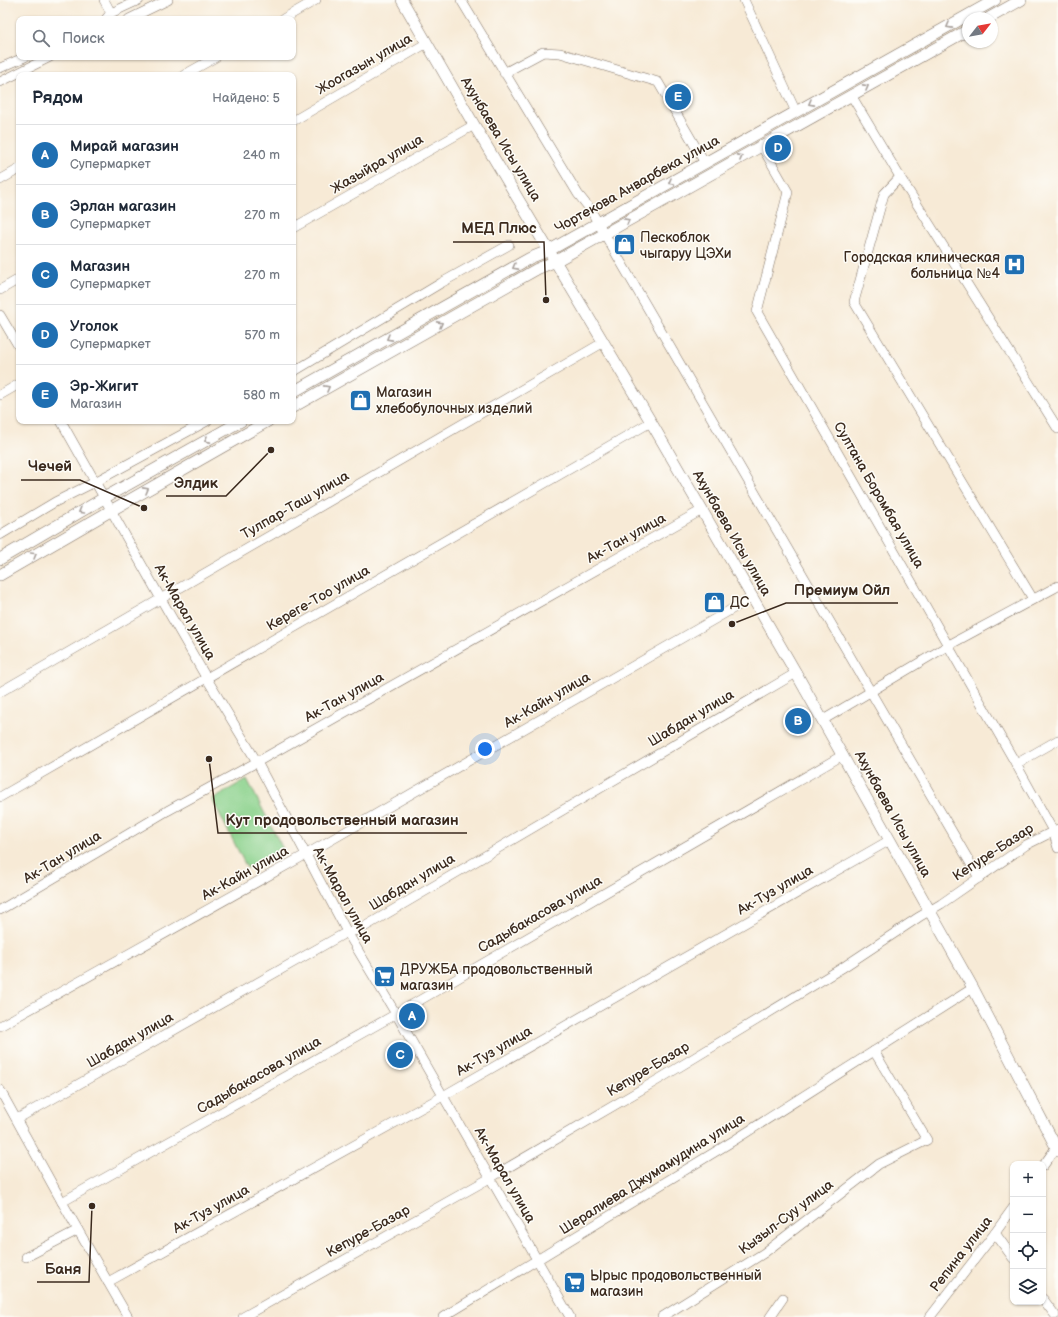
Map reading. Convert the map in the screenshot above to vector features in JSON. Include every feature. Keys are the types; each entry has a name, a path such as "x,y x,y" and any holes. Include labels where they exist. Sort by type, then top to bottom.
{"main road":[{"name":"Ахунбаева Исы улица","path":"402,0 474,125 550,250 651,422 843,755 973,988 1057,1148"},
{"name":"Чортекова Анварбека улица","path":"296,390 530,258 550,250 598,224 995,0"},
{"path":"998,13 1021,0"},
{"name":"Чортекова Анварбека улица","path":"296,405 537,269 556,261 962,33"},
{"path":"0,559 104,498 236,424"},
{"path":"0,575 263,424"}],"street":[{"path":"104,0 109,16 139,0"},
{"path":"135,16 168,0"},
{"path":"287,16 316,0"},
{"path":"461,0 578,194 590,209 979,878"},
{"path":"744,0 796,112"},
{"name":"Жоогазын улица","path":"296,119 427,43"},
{"path":"504,72 543,52 560,53 658,82 705,163"},
{"path":"0,68 17,60"},
{"path":"20,72 44,60"},
{"path":"189,72 211,60"},
{"path":"0,82 16,74"},
{"path":"851,96 1058,429"},
{"name":"Жазыйра улица","path":"296,226 474,125"},
{"name":"Султана Боромбая улица","path":"762,145 788,192 758,312 1055,830 1058,848"},
{"path":"0,180 16,171"},
{"path":"900,177 884,194 854,302 1034,599"},
{"path":"296,370 509,244"},
{"path":"0,290 16,281"},
{"path":"0,315 16,342"},
{"name":"Тулпар-Таш улица","path":"0,692 604,342"},
{"path":"0,395 16,386"},
{"name":"Кереге-Тоо улица","path":"0,798 651,422"},
{"name":"Ак-Марал улица","path":"63,424 206,679 257,762 347,932 396,1014 570,1317"},
{"path":"0,536 55,502 201,424"},
{"name":"Ак-Тан улица","path":"0,910 167,811 257,762 702,510"},
{"path":"822,720 949,645 1058,586"},
{"name":"Ак-Кайн улица","path":"0,1026 305,855 752,597"},
{"name":"Шабдан улица","path":"17,1119 347,932 359,930 796,673"},
{"path":"1016,764 1058,740"},
{"name":"Садыбакасова улица","path":"62,1202 396,1014 843,755"},
{"name":"Кепуре-Базар","path":"243,1317 490,1178 662,1078 842,968 979,878 1026,845 1055,830"},
{"name":"Ак-Туз улица","path":"108,1282 443,1096 890,840"},
{"name":"Шералиева Джумамудина улица","path":"443,1317 733,1141 973,988"},
{"name":"Кызыл-Суу улица","path":"662,1317 764,1253 879,1164 927,1140 874,1051"},
{"path":"1,1093 128,1317"},
{"path":"1046,1162 1057,1148"},
{"name":"Репина улица","path":"930,1317 1010,1212"},
{"path":"26,1257 78,1230"},
{"path":"995,1233 1010,1254"},
{"path":"770,1317 783,1298"},
{"path":"1046,1303 1055,1315"}],"green space":[{"path":"247,779 283,849 247,868 212,799"}],"place":[{"name":"Эр-Жигит","path":"678,97"},
{"name":"Уголок","path":"778,148"},
{"name":"Пескоблок чыгаруу ЦЭХи","path":"624,245"},
{"name":"Городская клиническая больница №4","path":"1015,265"},
{"name":"МЕД Плюс","path":"546,300"},
{"name":"Магазин хлебобулочных изделий","path":"361,400"},
{"name":"Элдик","path":"271,450"},
{"name":"Чечей","path":"144,508"},
{"name":"ДС","path":"714,602"},
{"name":"Премиум Ойл","path":"732,624"},
{"name":"Эрлан магазин","path":"798,721"},
{"name":"Кут продовольственный магазин","path":"209,759"},
{"name":"ДРУЖБА продовольственный магазин","path":"385,977"},
{"name":"Мирай магазин","path":"412,1016"},
{"name":"Магазин","path":"400,1055"},
{"name":"Баня","path":"92,1206"},
{"name":"Ырыс продовольственный магазин","path":"574,1283"}]}
